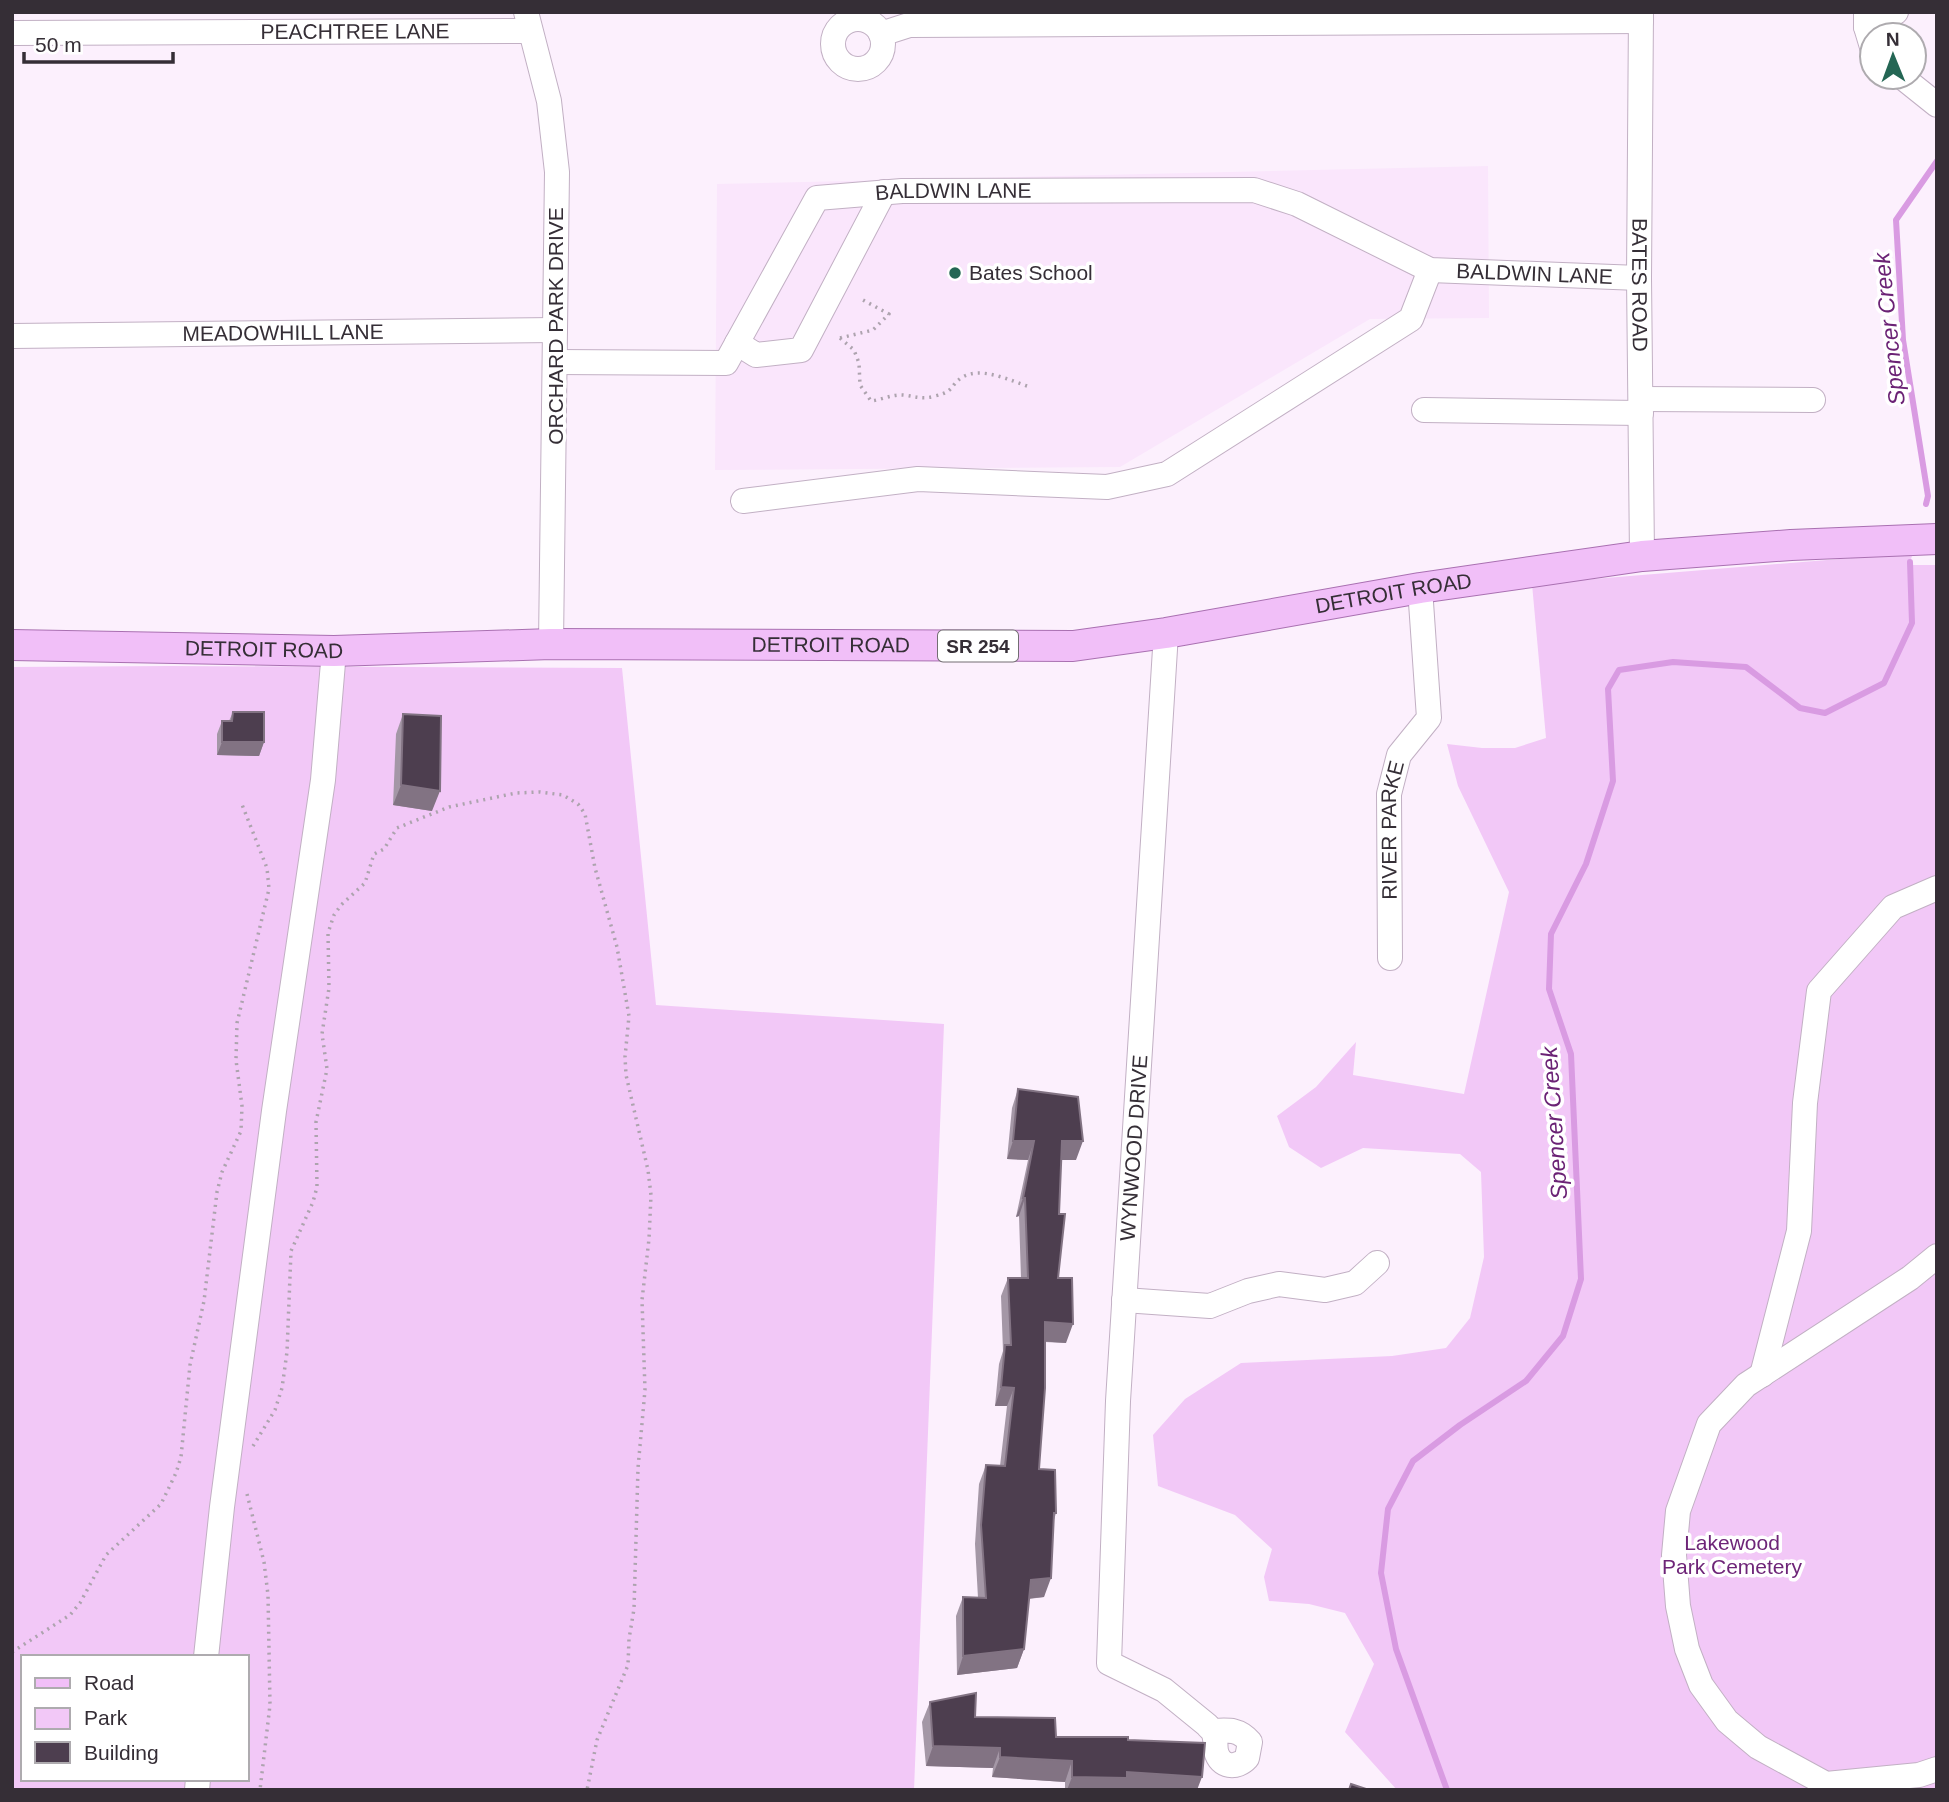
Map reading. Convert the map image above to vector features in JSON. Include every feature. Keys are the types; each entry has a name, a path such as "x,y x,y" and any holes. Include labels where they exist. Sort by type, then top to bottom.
{"main road":[{"name":"DETROIT ROAD","path":"12,645 334,651 551,644 1073,646 1167,633 1420,588 1642,556 1791,545 1937,539"}],"street":[{"path":"881,34 909,25 1641,17"},
{"name":"BATES ROAD","path":"1641,17 1639,278 1642,556"},
{"name":"PEACHTREE LANE","path":"12,33 528,21"},
{"name":"ORCHARD PARK DRIVE","path":"528,21 549,101 557,172 551,644"},
{"path":"1920,91 1937,105"},
{"name":"BALDWIN LANE","path":"556,362 726,363 817,198 884,192 1254,190 1297,204 1430,270 1639,278"},
{"path":"737,344 756,355 801,350 884,192"},
{"name":"BALDWIN LANE","path":"743,501 918,479 1107,487 1167,474 1411,319 1430,270"},
{"name":"MEADOWHILL LANE","path":"12,336 555,330"},
{"path":"1424,410 1813,400"},
{"name":"RIVER PARKE","path":"1390,958 1389,794 1399,755 1429,718 1420,588"},
{"name":"WYNWOOD DRIVE","path":"1167,633 1118,1401 1109,1663 1164,1690 1213,1731"},
{"path":"206,1655 222,1507 263,1193 307,874 323,780 334,651"},
{"path":"1762,1375 1799,1231 1805,1103 1819,991 1893,907 1937,888"},
{"path":"1937,1256 1910,1278 1746,1385 1709,1424 1678,1511 1674,1555 1678,1606 1687,1649 1701,1685 1727,1721 1758,1747 1826,1784 1919,1775 1937,1769"},
{"path":"1124,1300 1210,1306 1248,1291 1279,1284 1325,1290 1355,1283 1377,1263"}],"path":[{"path":"861,299 889,314 873,330 840,338 853,350 859,363 860,385 871,401 885,400 901,394 914,398 932,398 951,391 962,377 981,373 1030,387"},
{"path":"249,1455 275,1410 282,1388 291,1251 317,1187 316,1122 327,1069 322,1034 329,988 328,933 334,915 349,896 365,883 374,854 384,849 397,828 449,807 498,796 540,792 568,796 578,804 587,822 595,868 623,975 629,1016 625,1067 651,1195 642,1300 645,1390 638,1468 634,1609 628,1665 597,1740 587,1790"},
{"path":"12,1652 70,1615 80,1603 106,1555 161,1504 181,1457 187,1387 204,1301 217,1192 222,1172 242,1130 236,1060 237,1023 269,889 267,868 241,802"},
{"path":"246,1487 264,1562 268,1595 270,1705 260,1790"}],"shaded area":[{"path":"1488,166 1489,318 1370,319 1120,467 715,470 717,184"}],"green space":[{"name":"Lakewood Park Cemetery","path":"1913,553 1910,562 1912,601 1913,565 1937,565 1937,1790 1397,1790 1345,1732 1374,1664 1345,1613 1309,1604 1269,1601 1264,1577 1272,1549 1235,1515 1158,1486 1153,1435 1185,1399 1241,1363 1392,1356 1446,1348 1470,1318 1484,1257 1481,1172 1460,1154 1363,1148 1321,1168 1289,1147 1277,1116 1316,1087 1356,1042 1353,1075 1464,1094 1509,892 1458,786 1447,744 1515,748 1546,738 1532,584"},
{"path":"12,667 622,668 656,1005 944,1024 914,1790 12,1790"}],"building":[{"path":"233,712 264,712 264,742 222,742 222,721 232,721"},
{"path":"403,714 441,716 440,791 401,785"},
{"path":"1018,1089 1078,1097 1083,1141 1062,1141 1059,1214 1065,1214 1058,1278 1072,1278 1073,1324 1045,1322 1045,1388 1039,1469 1055,1470 1056,1513 1051,1578 1031,1580 1024,1649 963,1656 963,1597 986,1598 981,1525 986,1465 1005,1466 1014,1388 1001,1387 1005,1345 1011,1345 1008,1278 1028,1278 1023,1198 1034,1141 1013,1141"},
{"path":"976,1693 975,1717 1055,1718 1056,1737 1128,1737 1128,1740 1205,1743 1202,1777 1127,1772 1127,1778 1072,1777 1072,1761 1000,1757 1000,1748 933,1746 930,1702"},
{"path":"1351,1784 1369,1790 1349,1790"}],"waterway":[{"name":"Spencer Creek","path":"1926,504 1928,496 1903,340 1896,220 1937,161"},
{"name":"Spencer Creek","path":"1447,1790 1396,1649 1381,1573 1388,1509 1413,1461 1460,1425 1526,1381 1563,1336 1581,1279 1571,1054 1549,989 1551,934 1586,864 1613,781 1608,689 1619,670 1673,662 1746,667 1800,708 1825,713 1884,683 1912,623 1910,562"}],"place":[{"name":"Bates School","path":"955,273"}]}
